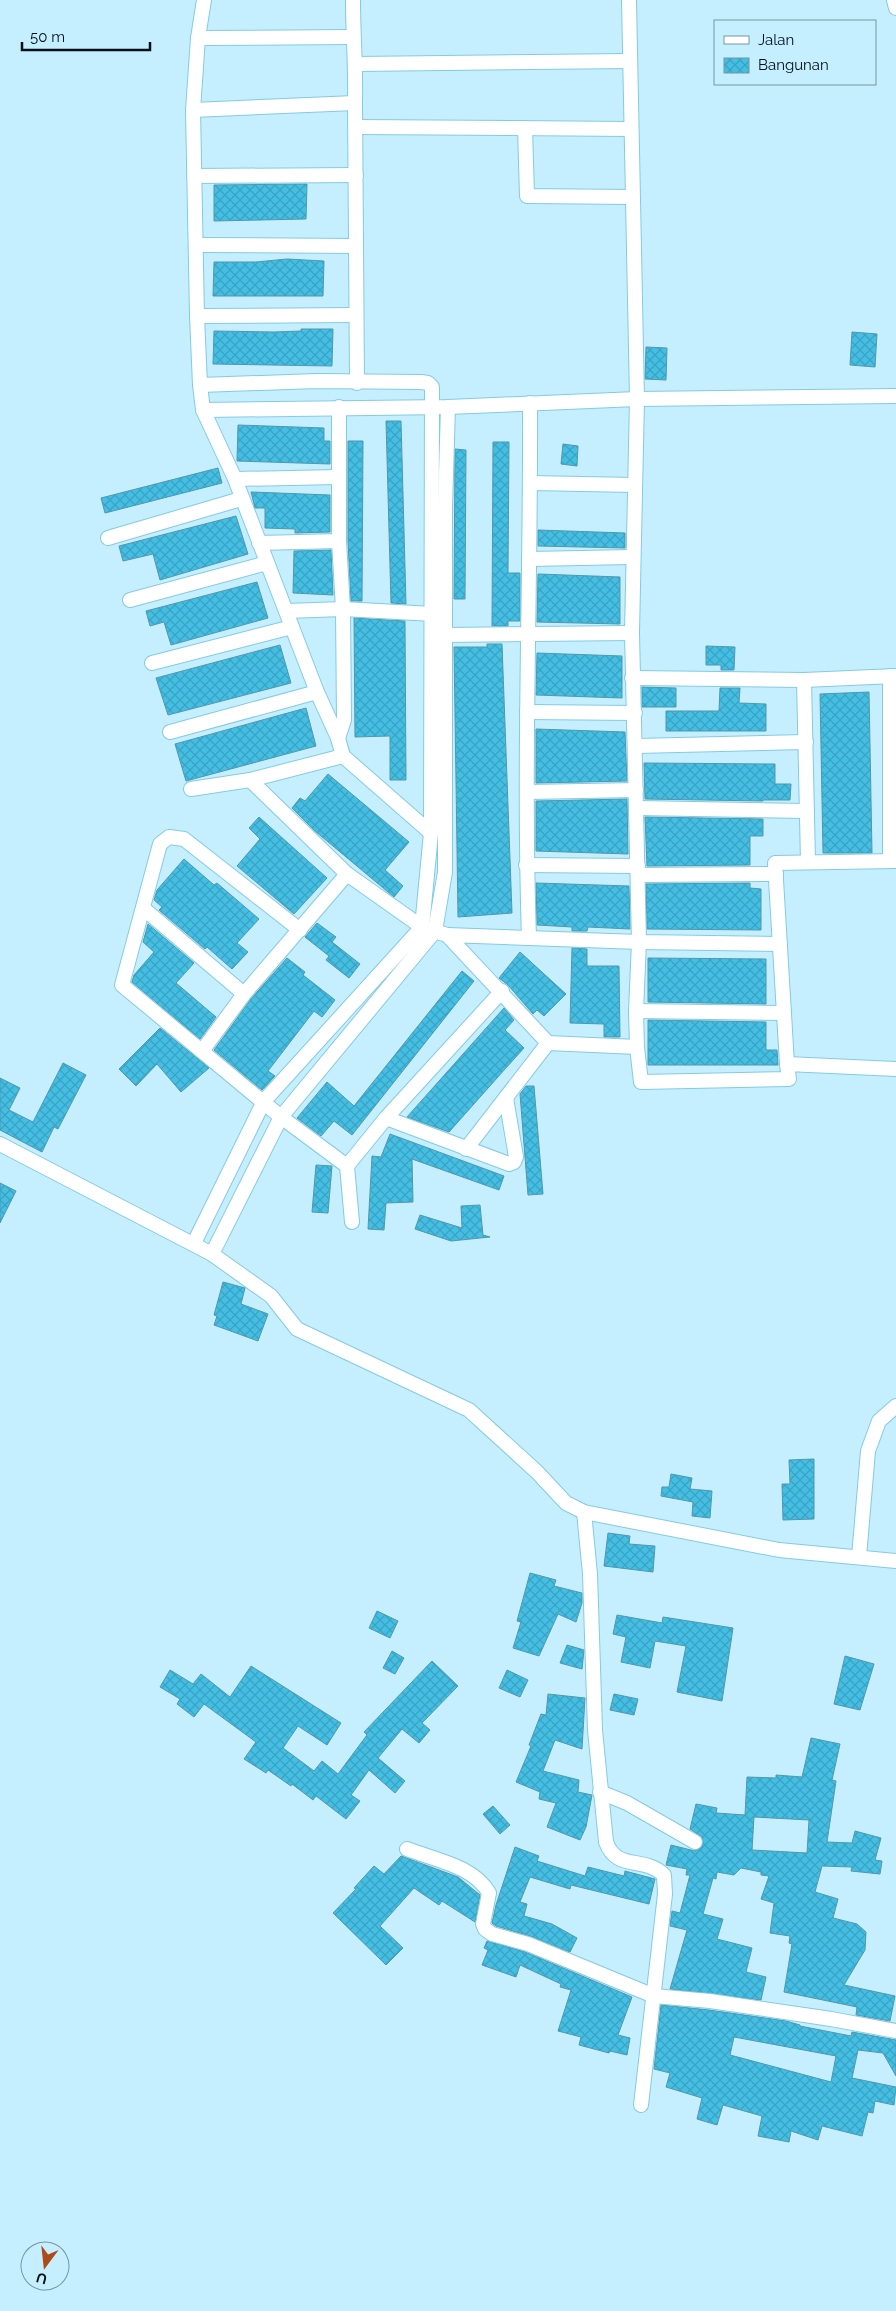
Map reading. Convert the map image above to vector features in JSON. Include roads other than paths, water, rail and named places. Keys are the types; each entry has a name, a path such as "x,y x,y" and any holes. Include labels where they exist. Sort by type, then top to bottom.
{"street":[{"path":"204,0 198,38 193,110 197,316 203,410 235,479 317,692 338,738 343,756 431,833"},
{"path":"353,0 353,36 356,64 355,246 357,382"},
{"path":"629,0 637,399 632,558 632,678 636,746 639,942 636,1011 637,1047 641,1082 789,1079 775,863 893,861 893,676 804,680 632,678"},
{"path":"894,0 896,8"},
{"path":"198,38 353,36"},
{"path":"356,64 630,61"},
{"path":"193,110 355,103"},
{"path":"356,127 631,129"},
{"path":"525,128 527,196 632,197"},
{"path":"194,176 356,176"},
{"path":"197,245 355,246"},
{"path":"197,316 356,315"},
{"path":"194,1243 264,1101 435,931 431,833 433,614 432,387 428,383 317,381 200,385"},
{"path":"203,410 448,407 637,399 896,396"},
{"path":"529,938 526,865 530,403"},
{"path":"338,738 344,720 343,609 339,541 339,407"},
{"path":"212,1254 282,1117 435,931 445,872 445,508 448,407"},
{"path":"235,479 339,477"},
{"path":"530,483 635,485"},
{"path":"108,538 242,499"},
{"path":"259,542 339,541"},
{"path":"529,559 632,558"},
{"path":"130,600 267,563"},
{"path":"286,611 343,609 433,614"},
{"path":"152,663 292,627"},
{"path":"445,635 632,633"},
{"path":"804,680 808,862"},
{"path":"170,732 317,692"},
{"path":"527,712 635,713"},
{"path":"636,746 806,742"},
{"path":"191,789 250,780 343,756"},
{"path":"250,780 347,874 435,931 502,992 548,1042 637,1047"},
{"path":"528,792 636,790"},
{"path":"637,808 807,811"},
{"path":"300,930 184,839 169,836 160,844 122,985 282,1117 347,1166"},
{"path":"526,865 638,871 776,874"},
{"path":"202,1051 244,994 347,874"},
{"path":"143,908 244,994"},
{"path":"435,931 529,938 780,944"},
{"path":"352,1222 347,1166 386,1118 502,992"},
{"path":"636,1011 784,1012"},
{"path":"466,1149 548,1042"},
{"path":"788,1064 896,1068"},
{"path":"386,1118 509,1164 514,1162 516,1157 506,1098"},
{"path":"0,1144 212,1254 271,1296 297,1329 469,1410 537,1472 566,1503 584,1512 779,1550 896,1561"},
{"path":"860,1557 868,1451 879,1421 896,1406"},
{"path":"584,1512 590,1574 595,1730 606,1842 610,1853 618,1859 657,1869 664,1876 654,1996 641,2105"},
{"path":"600,1792 627,1802 695,1842"},
{"path":"407,1849 469,1872 484,1883 489,1893 483,1924 485,1929 492,1934 528,1944 654,1996 710,2001 896,2031"}]}
